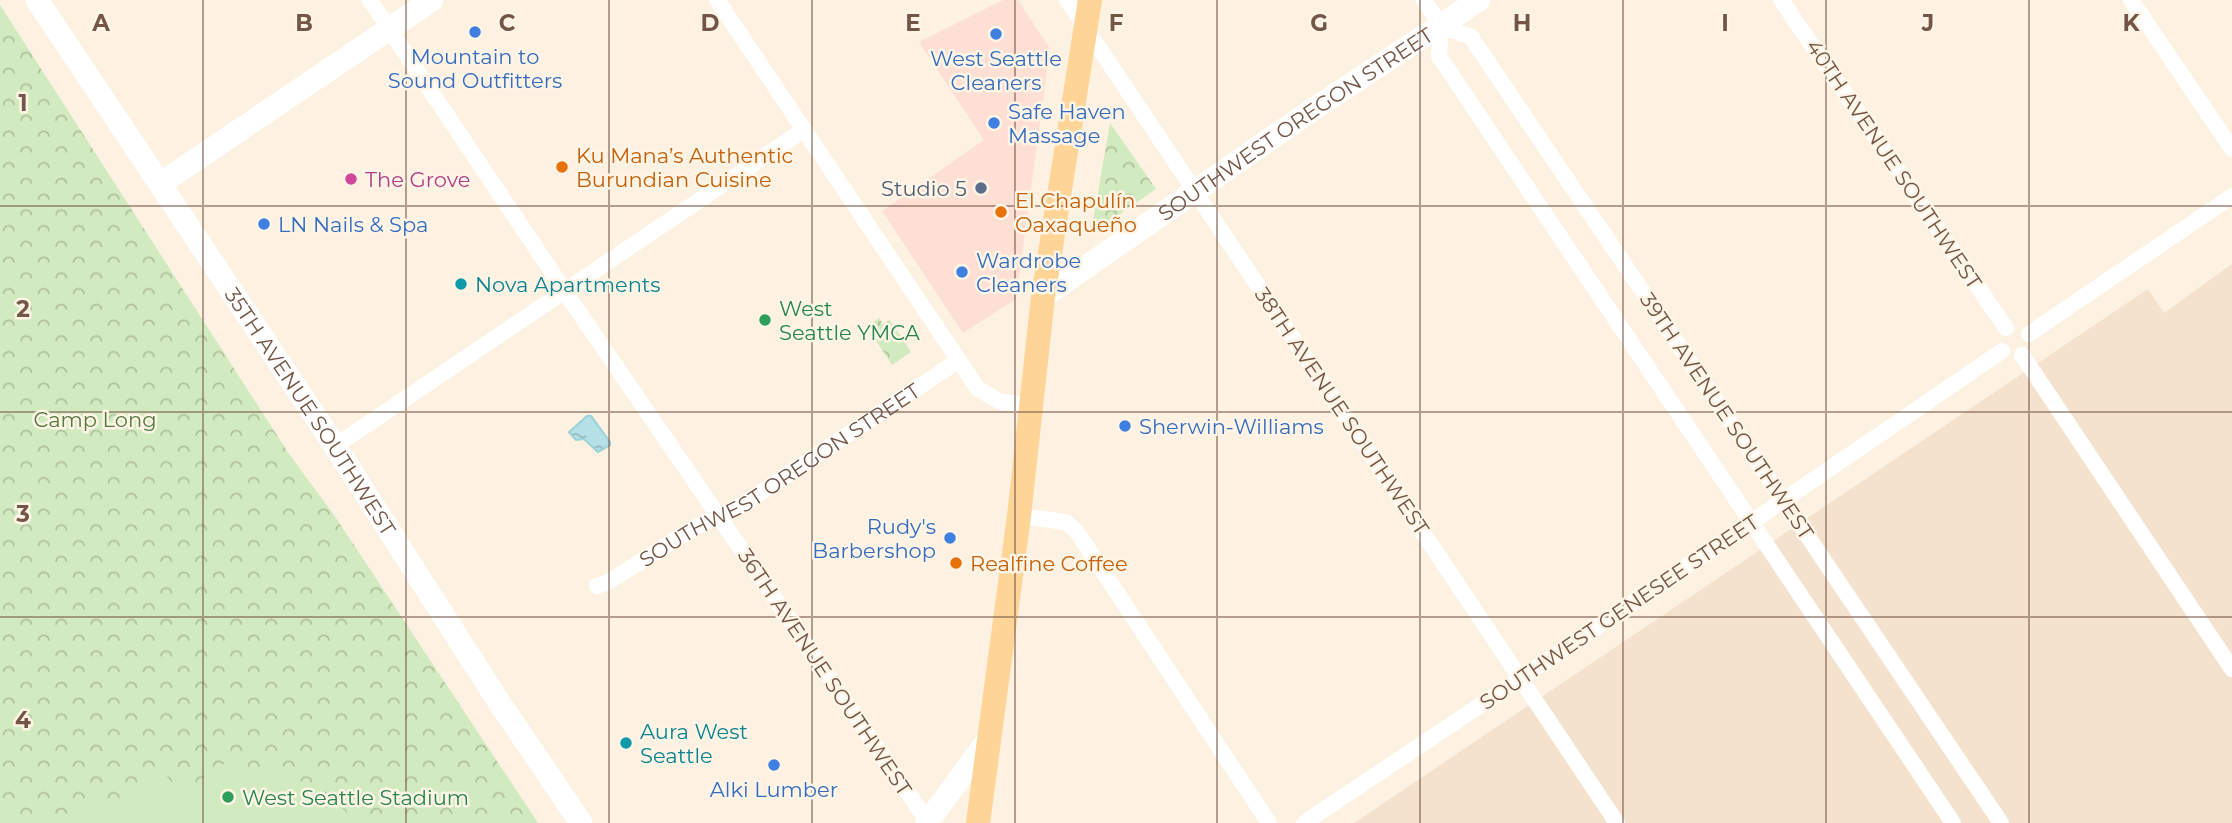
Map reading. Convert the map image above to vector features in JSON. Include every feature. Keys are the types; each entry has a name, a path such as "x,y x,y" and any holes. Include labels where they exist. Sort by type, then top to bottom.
{"main road":[{"name":"35TH AVENUE SOUTHWEST","path":"37,0 335,446 495,696 581,823"},
{"path":"160,184 432,0"},
{"path":"974,820 990,737 1019,516 1043,297 1090,0"},
{"name":"SOUTHWEST OREGON STREET","path":"1043,297 1195,190 1479,0"},
{"path":"928,823 990,737"}],"street":[{"name":"36TH AVENUE SOUTHWEST","path":"370,0 928,823"},
{"path":"717,0 978,389 1001,402 1032,405"},
{"name":"38TH AVENUE SOUTHWEST","path":"1067,0 1617,823"},
{"path":"1424,0 1441,26"},
{"name":"40TH AVENUE SOUTHWEST","path":"1781,0 2006,328"},
{"path":"2131,0 2232,149"},
{"name":"39TH AVENUE SOUTHWEST","path":"1954,823 1439,56 1441,26 1471,37 2001,823"},
{"path":"335,446 805,130"},
{"path":"2029,334 2232,196"},
{"path":"2019,326 2029,334 2030,347 2022,355 2011,357 2002,351 1999,339 2006,328 2019,326"},
{"name":"SOUTHWEST GENESEE STREET","path":"1304,823 2002,351"},
{"path":"2022,355 2232,669"},
{"name":"SOUTHWEST OREGON STREET","path":"597,586 608,582 694,528 744,505 959,360"},
{"path":"1019,516 1066,522 1077,532 1269,823"}],"shaded area":[{"path":"1003,0 1018,0 1050,49 1016,299 963,333 882,211 984,140 919,42"},
{"path":"2232,264 2232,823 1354,823 2148,289 2164,313"}],"green space":[{"name":"Camp Long","path":"0,5 289,454 334,515 538,823 0,823"},
{"path":"1110,123 1156,189 1097,230 1092,227"},
{"path":"879,318 883,324 890,320 911,352 892,365 867,327"},
{"name":"West Seattle Stadium","path":"225,763 297,780 327,795 356,823 66,823 98,801 105,811 163,772 181,793"}],"water":[{"path":"587,416 591,416 610,442 610,445 598,452 584,439 576,440 569,432"}],"place":[{"name":"Mountain to Sound Outfitters","path":"475,32"},
{"name":"West Seattle Cleaners","path":"996,34"},
{"name":"Safe Haven Massage","path":"994,123"},
{"name":"Ku Mana’s Authentic Burundian Cuisine","path":"562,167"},
{"name":"The Grove","path":"351,179"},
{"name":"Studio 5","path":"981,188"},
{"name":"El Chapulín Oaxaqueño","path":"1001,212"},
{"name":"LN Nails & Spa","path":"264,224"},
{"name":"Wardrobe Cleaners","path":"962,272"},
{"name":"Nova Apartments","path":"461,284"},
{"name":"West Seattle YMCA","path":"765,320"},
{"name":"Sherwin-Williams","path":"1125,426"},
{"name":"Rudy's Barbershop","path":"950,538"},
{"name":"Realfine Coffee","path":"956,563"},
{"name":"Aura West Seattle","path":"626,743"},
{"name":"Alki Lumber","path":"774,765"},
{"name":"West Seattle Stadium","path":"228,797"}]}
